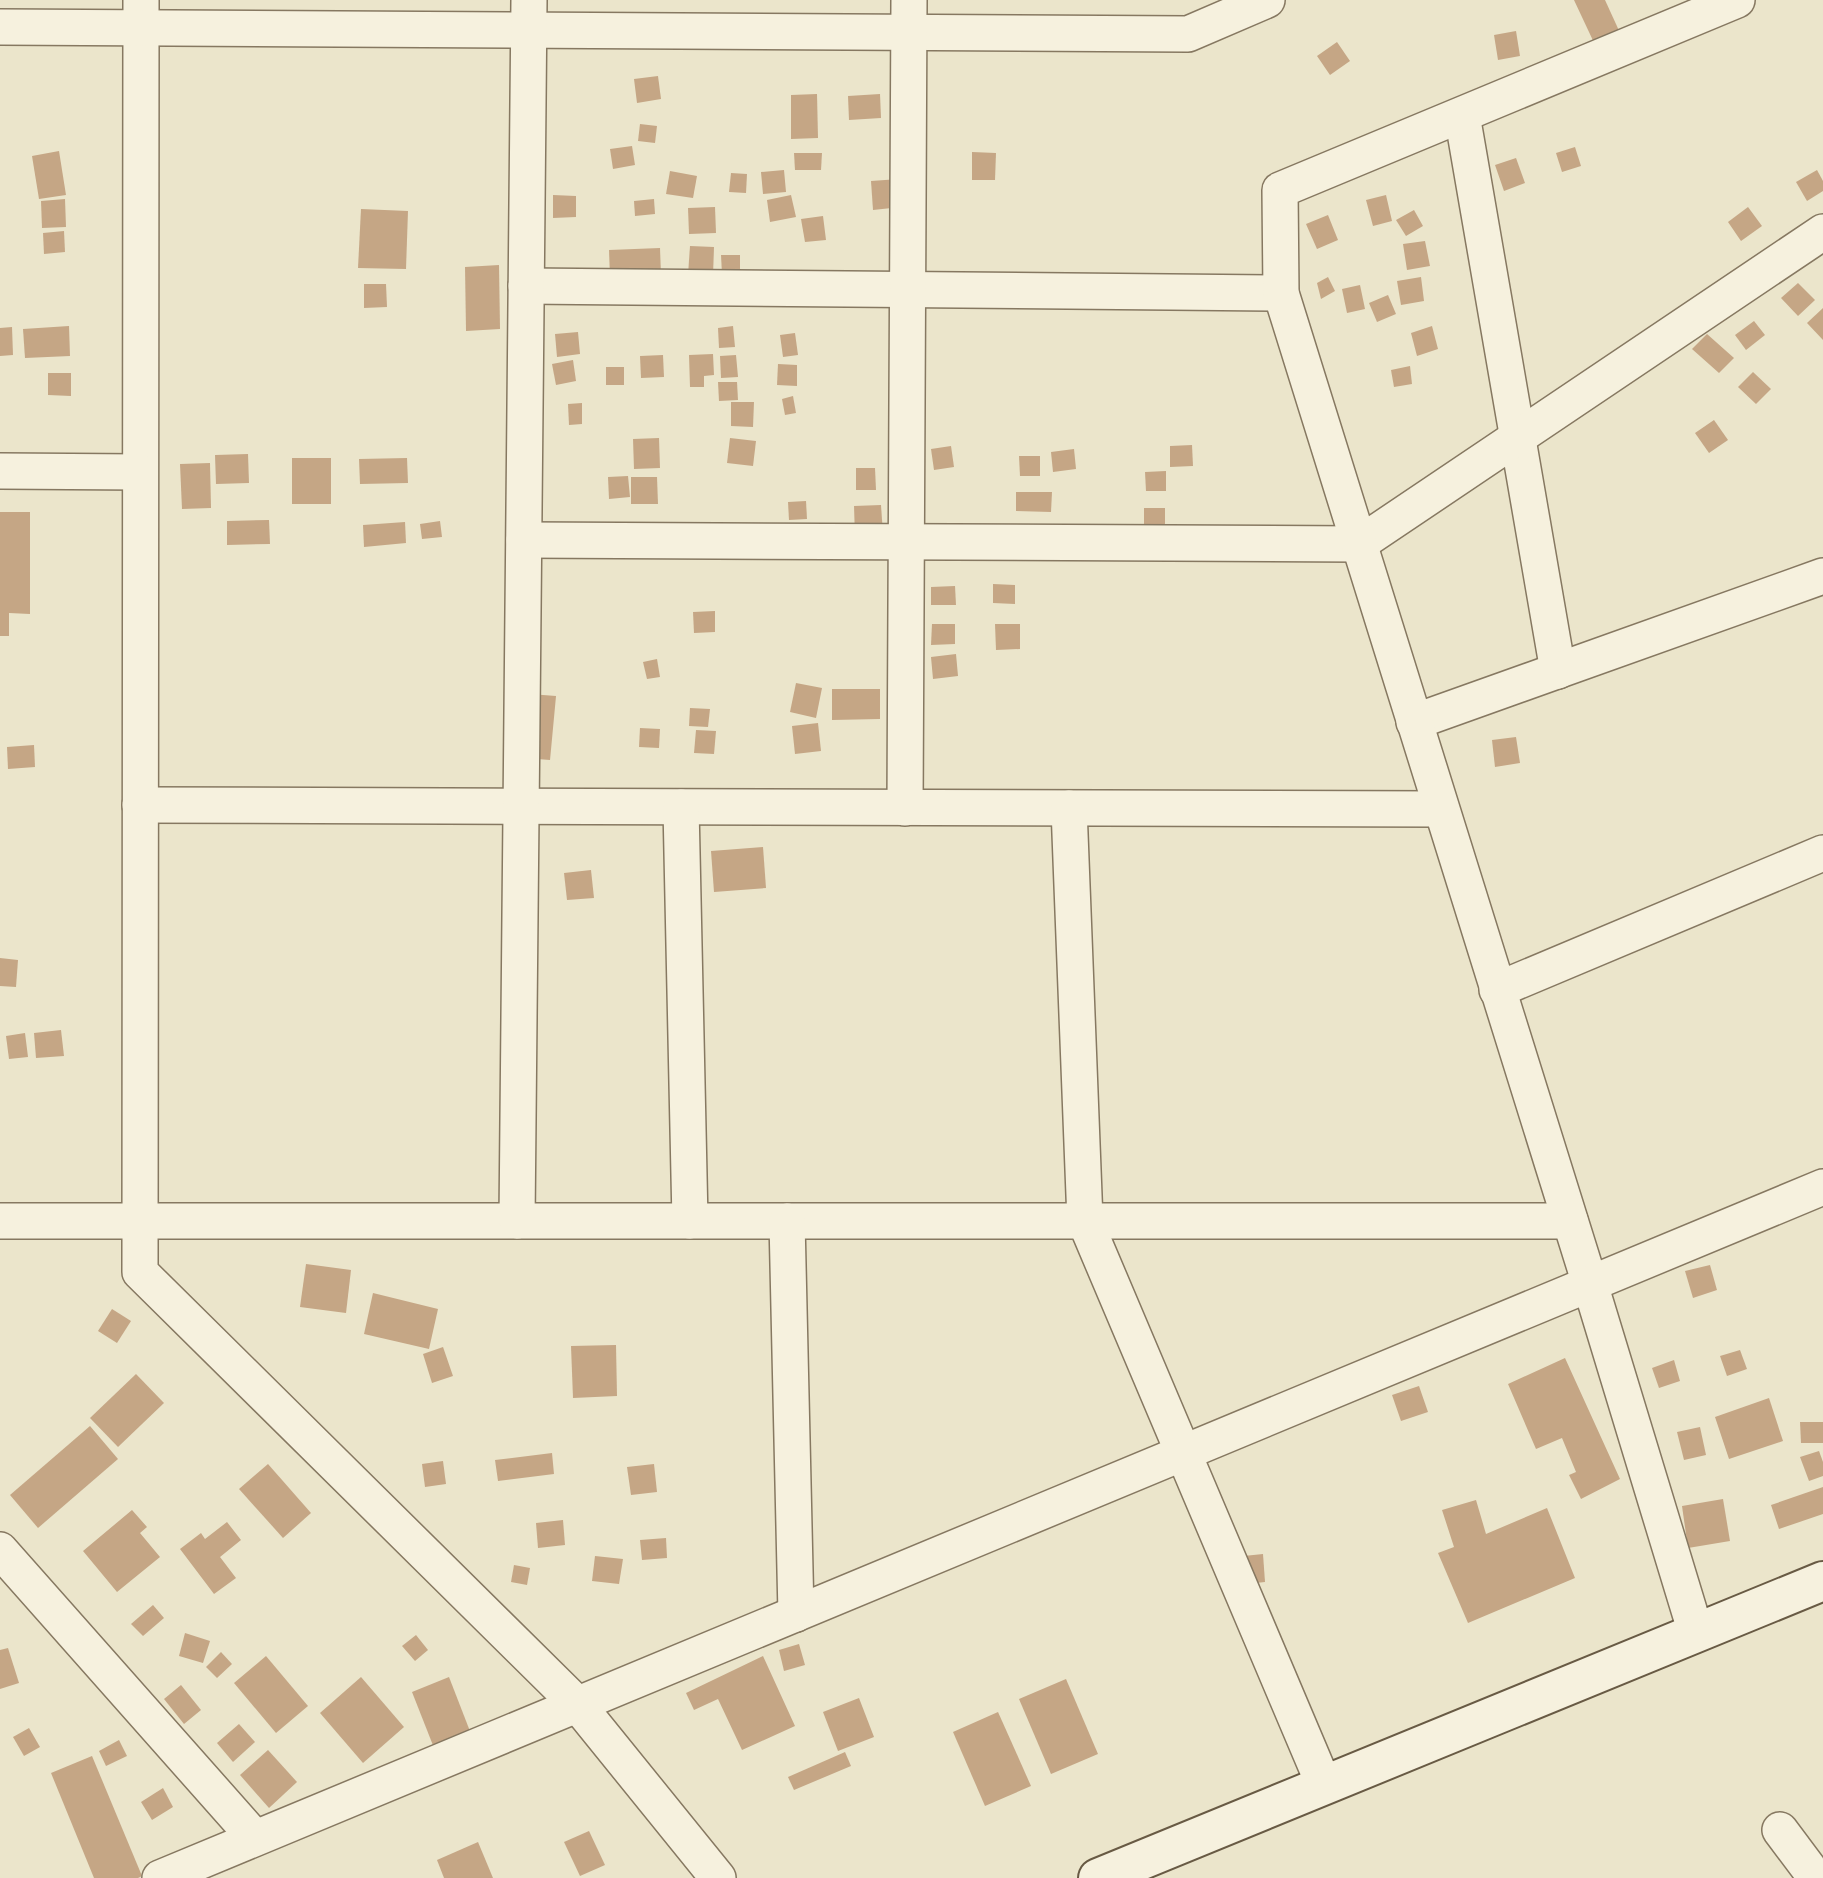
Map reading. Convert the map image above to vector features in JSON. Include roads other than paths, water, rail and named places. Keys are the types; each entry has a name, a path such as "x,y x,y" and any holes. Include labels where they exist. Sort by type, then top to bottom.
{"main road":[{"path":"1098,1878 1823,1581"}],"street":[{"path":"0,27 141,14 909,16 1188,34 1267,0"},
{"path":"1696,1633 1281,293 1280,190 1737,0"},
{"path":"141,14 140,1272 578,1705 718,1878"},
{"path":"517,1221 529,15"},
{"path":"905,808 909,16"},
{"path":"1462,115 1558,671"},
{"path":"524,540 1359,544 1823,232"},
{"path":"526,286 1281,293"},
{"path":"0,471 140,472"},
{"path":"1414,722 1823,576"},
{"path":"140,805 1441,809"},
{"path":"681,807 690,1221"},
{"path":"1069,808 1085,1221 1324,1785"},
{"path":"1497,990 1823,853"},
{"path":"160,1878 1823,1187"},
{"path":"0,1221 1570,1221"},
{"path":"787,1221 796,1614"},
{"path":"6,1564 255,1839"},
{"path":"1780,1830 1816,1878"}]}
